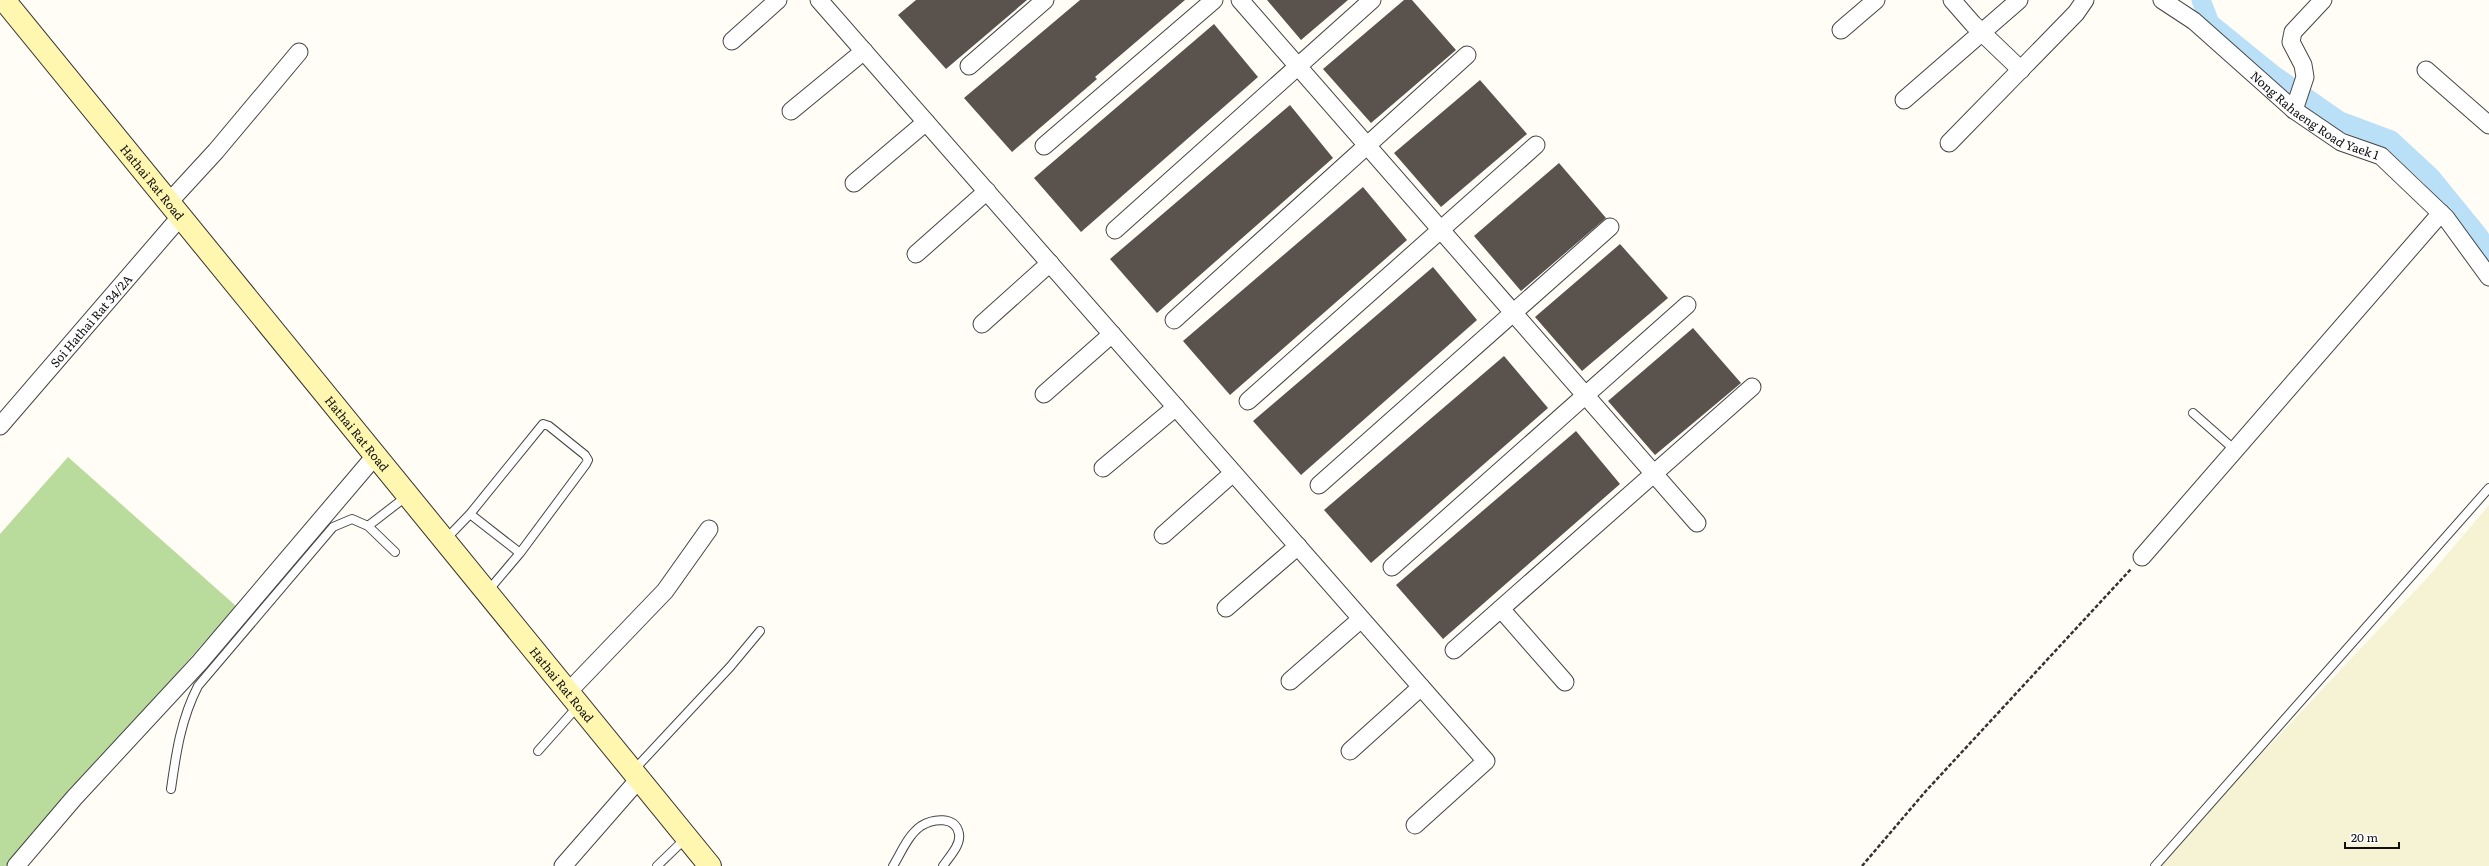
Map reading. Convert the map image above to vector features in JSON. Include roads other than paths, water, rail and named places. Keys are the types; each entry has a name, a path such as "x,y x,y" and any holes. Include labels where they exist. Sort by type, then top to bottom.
{"main road":[{"name":"Hathai Rat Road","path":"4,0 710,866"}],"street":[{"path":"732,41 778,0"},
{"path":"819,0 1486,762 1416,825"},
{"path":"969,66 1045,0"},
{"path":"1044,146 1214,0"},
{"path":"1240,0 1697,523"},
{"path":"1115,230 1372,0"},
{"path":"1841,30 1876,0"},
{"path":"1952,0 2021,70"},
{"path":"1904,100 1983,33 2019,0"},
{"path":"1949,143 2076,13 2085,0"},
{"name":"Nong Rahaeng Road Yaek 1","path":"2162,0 2194,21 2298,99 2341,142 2381,156 2441,213 2489,276"},
{"path":"2298,99 2305,77 2303,64 2291,42 2293,32 2323,0"},
{"path":"791,111 864,51"},
{"name":"Soi Hathai Rat 34/2A","path":"0,426 175,208 216,151 299,52"},
{"path":"1174,320 1467,54"},
{"path":"2426,70 2489,125"},
{"path":"854,183 926,122"},
{"path":"1248,400 1536,145"},
{"path":"916,254 987,191"},
{"path":"2142,557 2236,451 2441,213"},
{"path":"1319,485 1610,227"},
{"path":"982,324 1050,263"},
{"path":"1392,566 1687,305"},
{"path":"1044,394 1112,334"},
{"path":"1454,650 1752,387"},
{"path":"1104,468 1176,407"},
{"path":"16,866 74,798 200,662 375,456"},
{"path":"1162,535 1233,473"},
{"path":"573,698 665,591 709,529"},
{"path":"1226,608 1298,546"},
{"path":"1501,609 1565,682"},
{"path":"1290,682 1361,619"},
{"path":"1350,751 1421,687"},
{"path":"563,866 636,775"}],"lane":[{"path":"2193,413 2236,451"},
{"path":"444,541 470,514 538,427 543,424 549,426 588,460 520,553 487,593"},
{"path":"2155,866 2489,488"},
{"path":"368,526 408,496"},
{"path":"470,514 520,553"},
{"path":"170,789 180,731 187,708 198,686 333,527 352,519 368,526 395,552"},
{"path":"636,775 760,631"},
{"path":"538,751 573,698"},
{"path":"893,866 910,837 920,827 932,820 947,820 954,825 959,834 957,846 943,866"},
{"path":"657,866 687,837"}],"waterway":[{"path":"2201,0 2210,23 2274,75 2340,121 2391,140 2431,177 2479,236 2489,253"}]}
